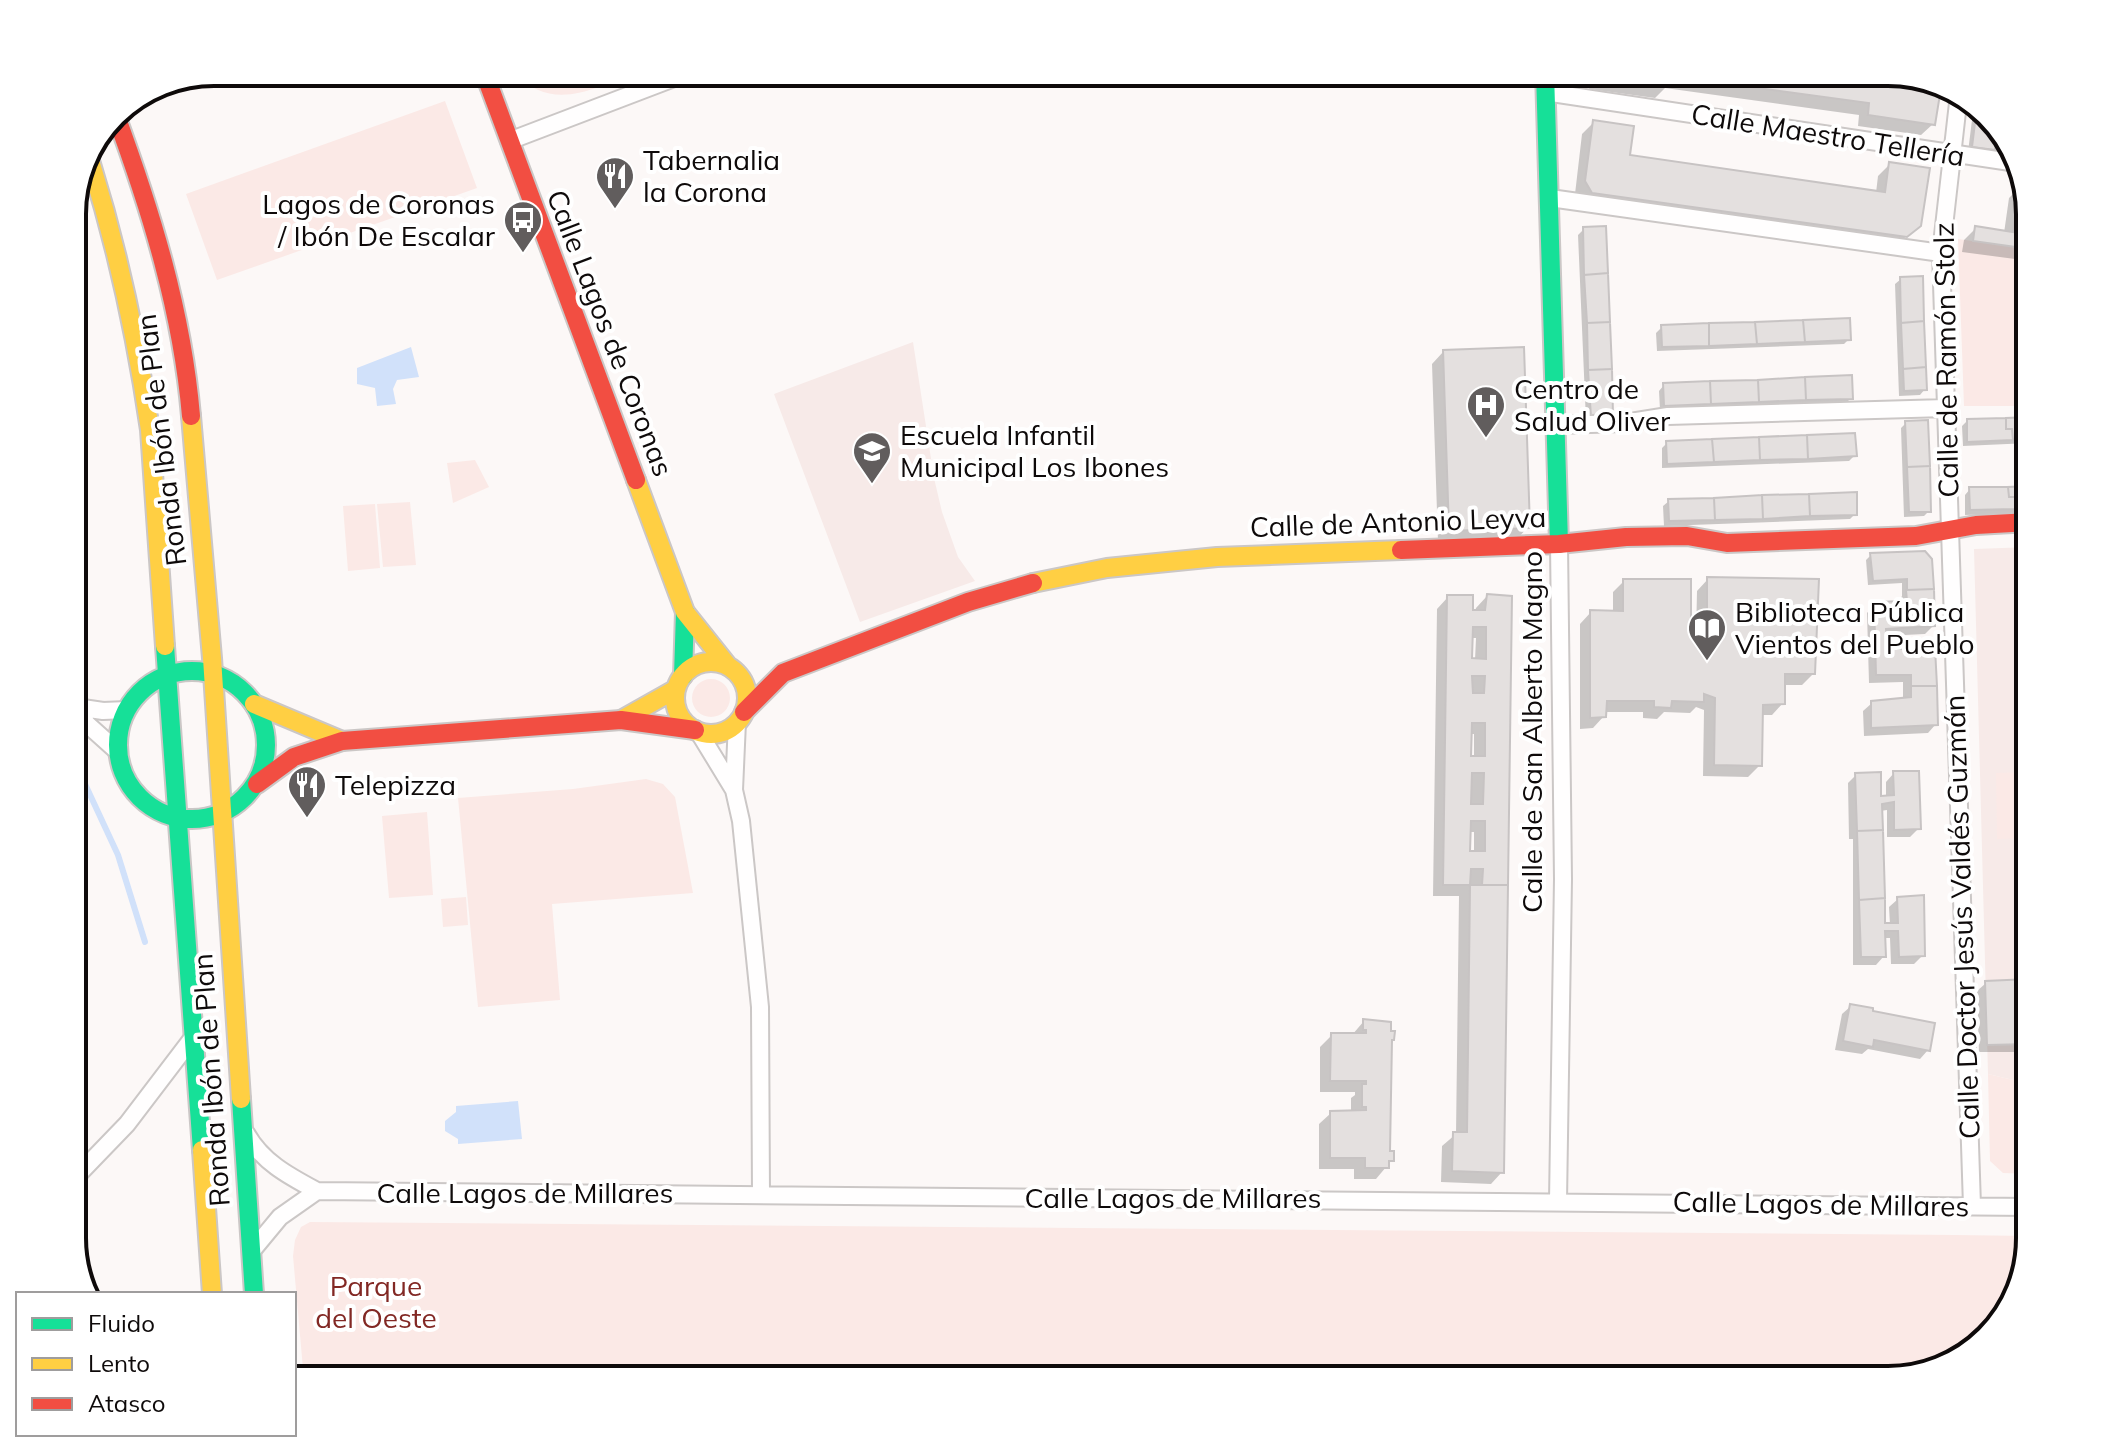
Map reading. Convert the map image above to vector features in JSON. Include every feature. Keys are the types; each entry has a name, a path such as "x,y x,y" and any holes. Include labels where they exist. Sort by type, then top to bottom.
{"street":[{"name":"Calle Lagos de Coronas","path":"489,86 685,612 732,668"},
{"path":"509,141 653,86"},
{"name":"Calle de San Alberto Magno","path":"1545,86 1557,425 1563,879 1558,1201"},
{"name":"Calle Maestro Tellería","path":"1545,92 2004,161"},
{"name":"Calle de Ramón Stolz","path":"1948,531 1941,253 1957,107"},
{"name":"Ronda Ibón de Plan","path":"120,127 145,194 182,343 195,449 254,1292"},
{"name":"Ronda Ibón de Plan","path":"93,172 108,217 139,351 152,445 212,1292"},
{"path":"1550,198 1941,253"},
{"path":"1557,425 1624,423 1668,416 1946,408"},
{"name":"Calle de Antonio Leyva","path":"741,717 783,673 968,602 1047,579 1107,568 1217,557 1559,544 1626,537 1687,536 1727,543 1916,536 1991,523 2016,522"},
{"name":"Calle Doctor Jesús Valdés Guzmán","path":"1948,531 1963,871 1972,1206"},
{"name":"Calle Lagos de Coronas","path":"679,683 685,612"},
{"path":"621,720 679,683 690,669 709,662 732,668 746,690 734,790 741,821 760,1007 761,1194"},
{"name":"Calle de Antonio Leyva","path":"732,668 783,673"},
{"path":"213,673 241,689 254,704 263,723 267,745 264,766 255,785 240,803 221,815 200,820 180,819 158,812 139,799 125,781 116,750 119,730 127,710 149,683 168,674 213,673"},
{"path":"679,683 679,713 697,730 734,790"},
{"path":"254,704 342,741"},
{"path":"86,706 103,711 127,710"},
{"path":"255,785 294,757 342,741 621,720 720,732 741,717"},
{"path":"86,722 116,750"},
{"path":"86,1166 127,1124 194,1036"},
{"name":"Calle Lagos de Millares","path":"243,1127 261,1154 276,1167 317,1191 2016,1207"},
{"path":"251,1252 280,1217 317,1191"}],"shaded area":[{"name":"Escuela Infantil Municipal Los Ibones","path":"913,342 942,512 958,557 975,581 860,622 774,394"},
{"path":"2016,548 2016,1081 1988,1074 1974,549"}],"green space":[{"path":"531,86 600,86 574,94 543,92"},
{"path":"445,101 477,188 217,280 186,194"},
{"path":"1958,239 2016,247 2016,406 1964,406"},
{"path":"475,460 489,487 453,503 447,463"},
{"path":"410,502 416,565 383,567 377,504"},
{"path":"375,504 380,568 348,571 343,506"},
{"path":"711,679 725,684 730,698 725,712 711,717 697,712 692,698 697,684"},
{"path":"2016,772 2016,838 1997,839 1996,773"},
{"path":"646,779 663,784 675,797 693,893 552,904 560,1000 478,1007 458,798 573,789"},
{"path":"427,812 433,895 389,898 382,816"},
{"path":"466,897 468,925 443,927 441,899"},
{"path":"1988,1074 2016,1081 2016,1173 2003,1173 1990,1161"},
{"name":"Parque del Oeste","path":"310,1222 1955,1235 2016,1238 2015,1255 2003,1295 1979,1329 1952,1349 1905,1365 303,1366 293,1256 301,1227"}],"water":[{"path":"411,347 419,377 397,380 393,389 396,404 377,406 375,388 357,384 357,368"},
{"path":"518,1101 522,1139 458,1144 458,1139 445,1131 445,1121 456,1112 456,1106"}],"building":[{"path":"1744,86 1888,86 1921,90 1940,97 1935,125 1868,115 1869,103"},
{"path":"1593,120 1634,126 1630,155 1885,192 1889,162 1930,168 1921,226 1907,237 1592,193 1585,181"},
{"path":"1975,120 1996,145 1995,150 1972,147"},
{"path":"2016,212 2016,247 1973,241 1975,226 2013,232"},
{"path":"1606,226 1608,273 1584,275 1583,227"},
{"path":"1608,273 1610,322 1587,323 1584,275"},
{"path":"1923,276 1924,321 1901,323 1900,277"},
{"path":"1850,318 1851,340 1805,342 1803,320"},
{"path":"1803,320 1805,342 1757,344 1755,322"},
{"path":"1924,321 1926,367 1903,369 1901,323"},
{"path":"1610,322 1612,369 1588,370 1587,323"},
{"path":"1755,322 1757,344 1709,346 1709,323"},
{"path":"1709,323 1709,346 1662,347 1661,325"},
{"name":"Centro de Salud Oliver","path":"1524,347 1530,528 1449,531 1443,350"},
{"path":"1926,367 1927,390 1904,391 1903,369"},
{"path":"1612,369 1613,416 1591,417 1588,370"},
{"path":"1852,375 1853,399 1806,400 1805,377"},
{"path":"1805,377 1806,400 1759,402 1758,380"},
{"path":"1758,380 1759,402 1711,404 1710,381"},
{"path":"1710,381 1711,404 1664,406 1663,383"},
{"path":"2006,418 2016,418 2016,440 2013,440 2012,429 2006,429"},
{"path":"2006,418 2006,429 2012,429 2013,440 1967,442 1967,419"},
{"path":"1928,420 1930,466 1907,467 1905,421"},
{"path":"1855,433 1857,456 1808,459 1807,435"},
{"path":"1807,435 1808,459 1760,460 1759,437"},
{"path":"1759,437 1760,460 1714,462 1712,439"},
{"path":"1712,439 1714,462 1667,464 1666,441"},
{"path":"1930,466 1931,512 1909,512 1907,467"},
{"path":"1969,487 2008,487 2009,497 2015,497 2015,509 1970,510"},
{"path":"2008,487 2016,487 2016,509 2015,497 2009,497"},
{"path":"1857,492 1857,515 1810,516 1809,494"},
{"path":"1809,494 1810,516 1763,519 1762,495"},
{"path":"1762,495 1763,519 1715,520 1714,498"},
{"path":"1714,498 1715,520 1669,521 1668,499"},
{"path":"1925,551 1932,559 1934,589 1907,590 1907,579 1873,581 1870,553"},
{"path":"1707,577 1819,579 1815,674 1785,674 1785,704 1763,705 1762,766 1714,765 1715,698 1704,694 1704,702 1672,701 1671,708 1654,707 1654,701 1607,701 1606,717 1590,718 1590,610 1623,611 1623,579 1691,579 1691,635 1707,635"},
{"path":"1934,589 1935,626 1886,629 1887,649 1935,648 1937,686 1911,686 1911,675 1876,675 1874,602 1907,601 1906,590"},
{"path":"1487,594 1512,596 1508,885 1482,885 1483,869 1471,869 1470,885 1443,885 1447,595 1473,595 1473,610 1485,610","holes":["1473,627 1486,627 1486,659 1472,658","1472,676 1485,676 1484,693 1473,693","1472,723 1485,723 1485,756 1471,756","1472,773 1484,773 1483,804 1471,804","1471,821 1485,821 1485,851 1470,851"]},
{"path":"1911,686 1937,686 1938,725 1871,728 1871,701 1911,697"},
{"path":"1893,771 1919,771 1921,829 1894,830 1894,802 1882,804 1883,830 1857,831 1855,773 1881,772 1881,796 1894,795"},
{"path":"1883,830 1885,898 1859,900 1857,831"},
{"path":"1470,885 1508,885 1504,1173 1452,1171 1453,1132 1467,1132"},
{"path":"1924,895 1925,956 1899,957 1898,931 1885,931 1886,957 1861,957 1859,900 1885,898 1885,923 1898,923 1897,897"},
{"path":"2016,980 2016,1044 1987,1045 1985,981"},
{"path":"1850,1004 1935,1023 1930,1051 1874,1040 1873,1047 1843,1041"},
{"path":"1363,1019 1391,1022 1391,1031 1395,1031 1392,1040 1390,1151 1394,1151 1394,1161 1389,1161 1389,1168 1365,1168 1365,1158 1330,1158 1330,1111 1366,1110 1362,1107 1362,1084 1366,1081 1330,1081 1331,1033 1366,1033"}],"waterway":[{"path":"86,786 118,855 145,942"}],"traffic: fast":[{"path":"1545,86 1559,544"},
{"path":"683,676 685,612"},
{"path":"165,646 202,1150"},
{"path":"192,671 220,676 245,692 261,717 266,745 261,773 245,798 220,814 192,819 164,814 139,798 123,773 118,745 123,717 139,692 164,676 192,671"},
{"path":"241,1099 254,1292"}],"traffic: slow":[{"path":"93,172 118,263 145,396 165,646"},
{"path":"191,416 212,658 241,1099"},
{"path":"636,480 685,612 728,666"},
{"path":"1033,583 1107,568 1217,557 1401,550"},
{"path":"711,662 731,668 741,678 747,698 741,718 731,728 711,734 691,728 681,718 675,698 681,678 691,668 711,662"},
{"path":"621,720 676,689"},
{"path":"254,704 342,741"},
{"path":"202,1150 212,1292"}],"traffic: jam":[{"path":"489,86 636,480"},
{"path":"120,127 163,262 180,338 191,416"},
{"path":"1401,550 1559,544 1626,537 1687,536 1727,543 1916,536 1976,525 2016,523"},
{"path":"744,712 783,673 968,602 1033,583"},
{"path":"257,784 294,757 342,741 621,720 695,730"}],"place":[{"name":"Tabernalia la Corona","path":"615,210"},
{"name":"Lagos de Coronas / Ibón De Escalar","path":"523,254"},
{"name":"Centro de Salud Oliver","path":"1486,439"},
{"name":"Escuela Infantil Municipal Los Ibones","path":"872,485"},
{"name":"Biblioteca Pública Vientos del Pueblo","path":"1707,662"},
{"name":"Telepizza","path":"307,819"}]}
